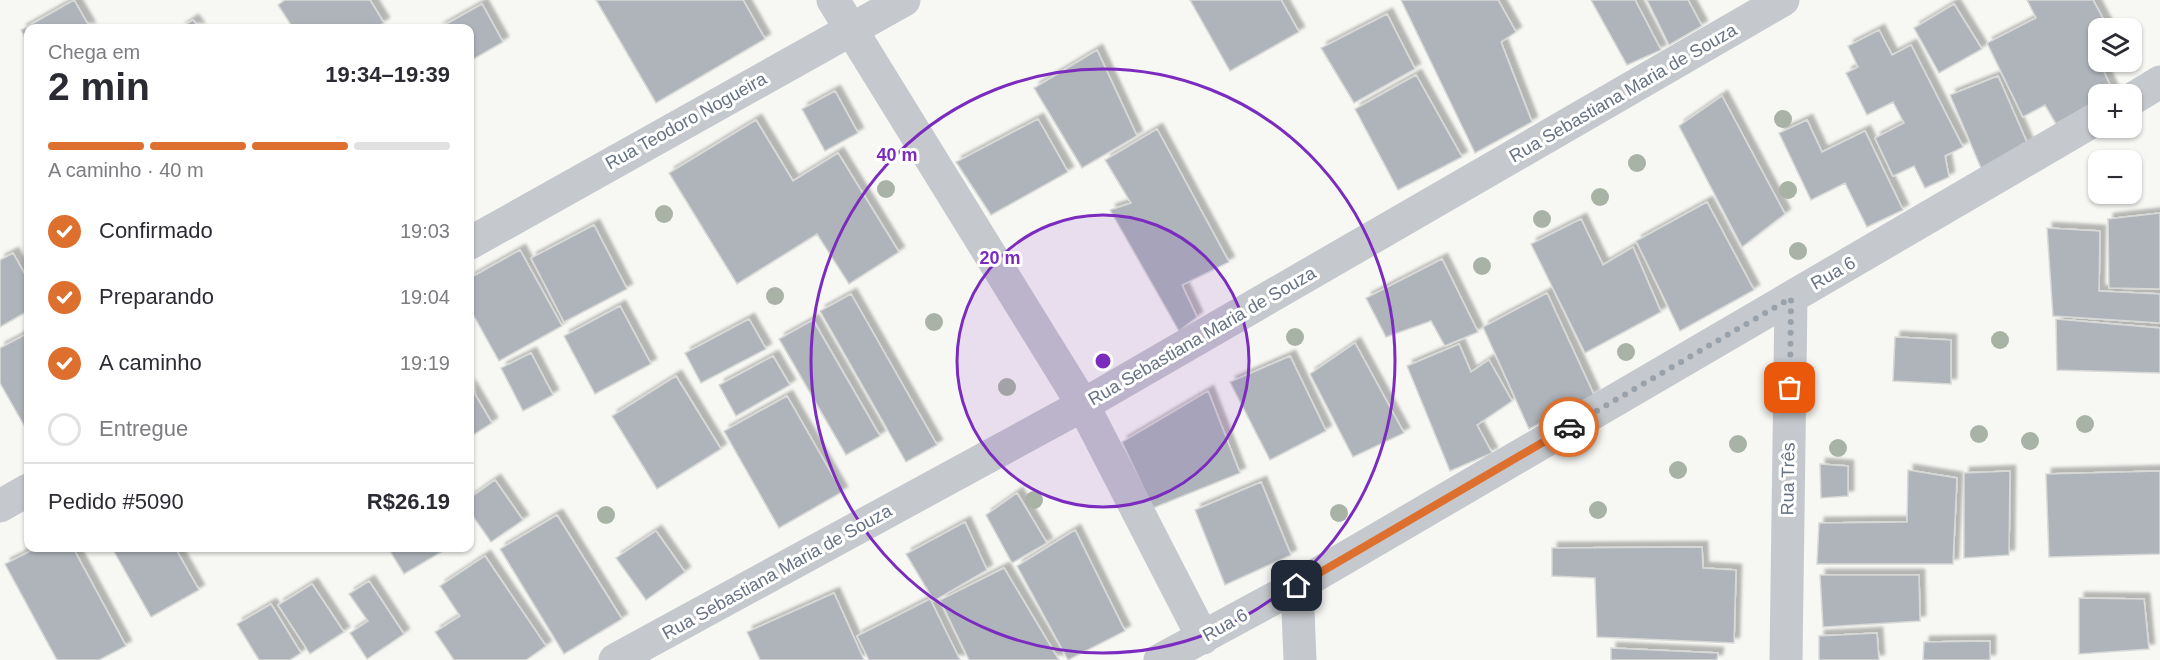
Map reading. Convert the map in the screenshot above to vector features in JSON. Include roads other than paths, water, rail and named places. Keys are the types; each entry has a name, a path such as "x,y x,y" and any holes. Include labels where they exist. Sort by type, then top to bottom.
{"street":[{"path":"833,0 1083,405 1203,638"},
{"name":"Rua Teodoro Nogueira","path":"474,241 904,0"},
{"name":"Rua Sebastiana Maria de Souza","path":"615,660 1083,405 1782,0"},
{"path":"2142,93 2160,82"},
{"name":"Rua 6","path":"1160,660 1297,586 2088,124"},
{"name":"Rua Três","path":"1786,660 1791,298"},
{"path":"0,506 24,492"},
{"path":"1297,586 1300,660"}]}
